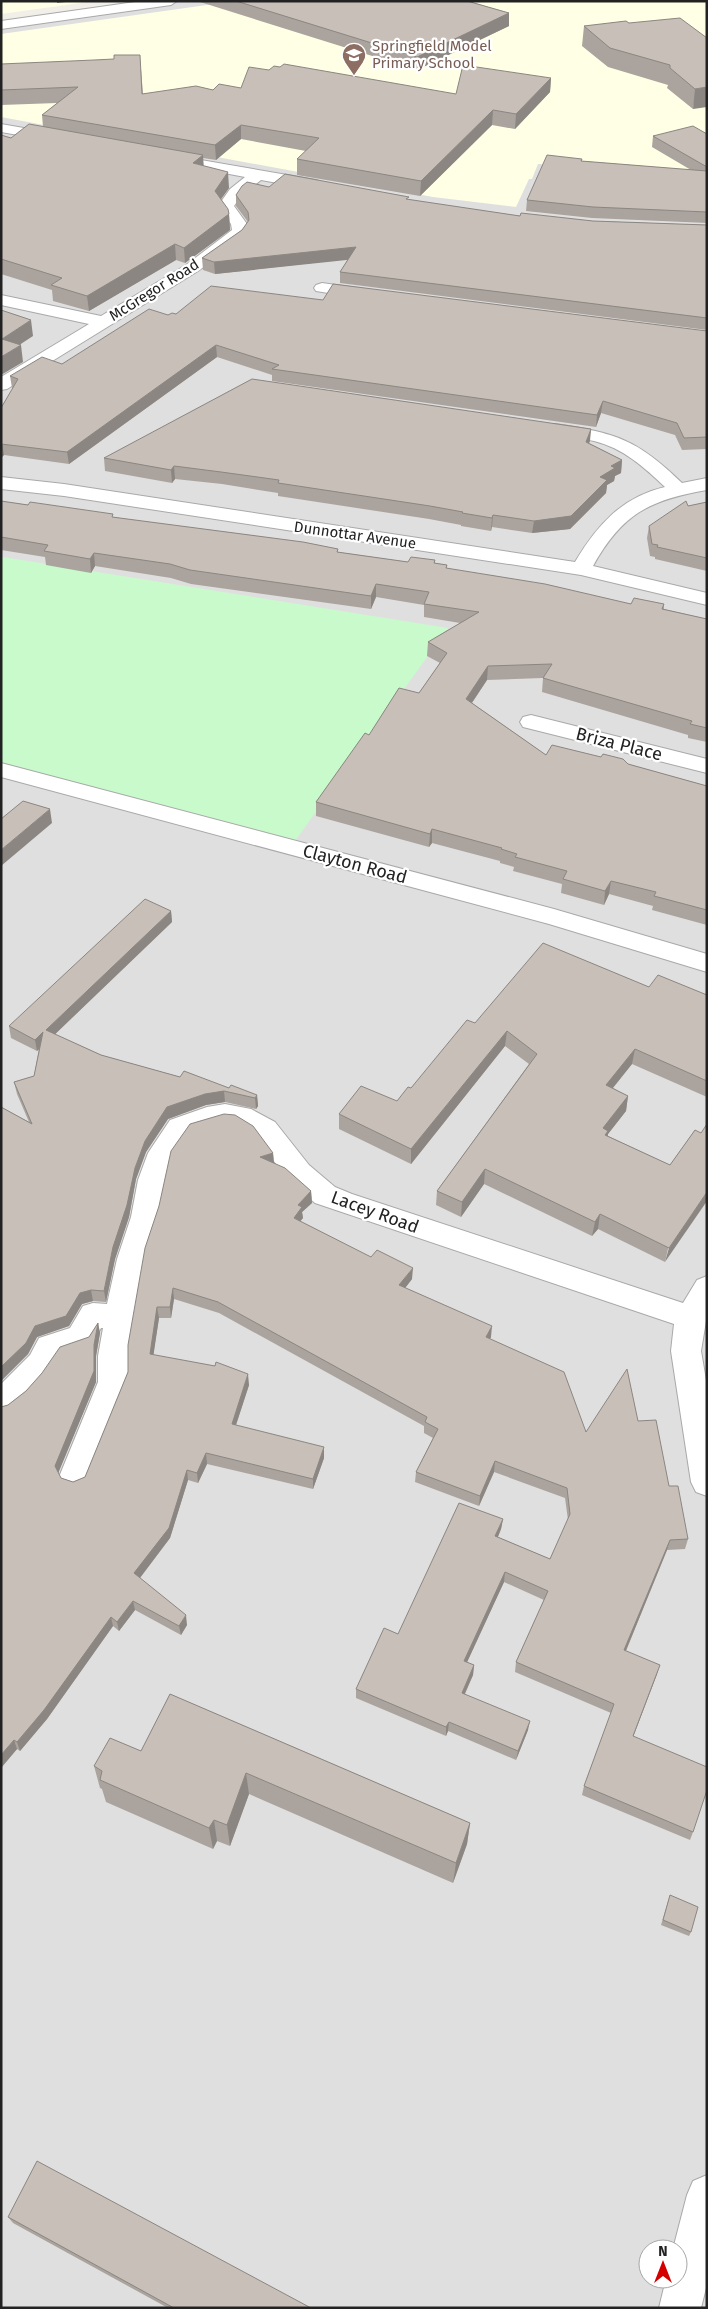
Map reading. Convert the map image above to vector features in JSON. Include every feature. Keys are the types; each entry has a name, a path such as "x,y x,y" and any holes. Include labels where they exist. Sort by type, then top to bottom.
{"street":[{"path":"1,25 171,1"},
{"path":"1,128 69,140"},
{"path":"156,156 331,188"},
{"name":"McGregor Road","path":"1,385 192,268 235,237 240,230 226,206 228,200 257,175"},
{"path":"322,288 378,296"},
{"path":"1,300 103,322"},
{"path":"542,427 604,436 623,443 649,460 677,488"},
{"name":"Dunnottar Avenue","path":"1,483 64,490 581,570 707,598"},
{"path":"581,570 605,529 621,514 643,500 677,488 707,484"},
{"name":"Briza Place","path":"531,722 707,766"},
{"name":"Clayton Road","path":"1,770 554,917 707,963"},
{"name":"Lacey Road","path":"75,1477 113,1382 114,1356 131,1259 145,1217 158,1160 180,1127 207,1117 225,1114 241,1116 265,1128 299,1173 325,1195 690,1317"},
{"path":"707,1288 690,1317 686,1352 707,1482"},
{"path":"1,1405 35,1372 50,1347 80,1337 92,1315 120,1318"},
{"path":"680,2308 707,2195"}],"shaded area":[{"path":"1,1 95,1 1,14"},
{"path":"178,1 707,1 707,2308 1,2308 1,25"},
{"name":"Springfield Model Primary School","path":"235,1 707,1 707,172 538,164 516,207 433,197 1,117 1,34"}],"green space":[{"path":"1,558 448,628 295,841 1,767"}],"building":[{"path":"236,1 467,1 509,13 417,57"},
{"path":"680,18 707,38 707,87 695,89 670,68 670,65 610,48 584,26 626,21 629,23"},
{"path":"114,55 140,55 142,94 196,86 213,90 219,84 241,88 249,67 269,70 274,66 280,67 284,64 456,94 463,65 551,78 516,114 493,110 421,181 297,159 319,138 241,125 215,145 42,115 78,87 1,90 1,64 114,59"},
{"path":"29,124 203,155 193,163 228,172 215,191 228,209 229,214 184,248 175,244 87,296 51,285 62,278 1,259 1,135 11,138"},
{"path":"693,126 707,134 707,167 653,136"},
{"path":"547,155 582,159 581,161 707,171 707,212 593,207 527,200"},
{"path":"285,174 409,197 406,199 520,216 521,213 593,221 707,225 707,318 340,272 356,247 214,262 202,258 242,230 249,220 248,212 236,195 242,186 247,182 269,187"},
{"path":"333,284 707,331 707,437 684,438 677,423 603,401 597,415 272,369 279,365 216,345 67,452 1,444 1,408 18,379 10,376 42,357 62,364 149,309 168,315 176,314 211,286 323,300"},
{"path":"1,310 31,320 2,339 21,345 1,357"},
{"path":"252,379 591,429 586,442 622,460 611,466 615,468 600,477 607,480 571,516 534,521 493,515 492,518 430,506 278,483 279,480 174,466 171,470 104,458"},
{"path":"1,501 28,505 30,502 113,514 112,517 303,542 338,549 337,552 408,562 411,557 435,560 434,563 447,565 446,568 545,584 631,604 634,598 664,604 662,609 707,619 707,728 690,724 692,721 543,678 552,664 488,666 466,699 546,755 552,745 601,757 603,754 623,759 628,764 707,786 707,910 654,896 656,892 611,881 605,891 563,879 567,871 515,857 517,854 502,848 432,829 430,834 316,802 365,733 369,735 399,688 419,693 447,653 428,642 479,612 424,604 429,592 376,584 371,596 190,570 170,564 94,553 90,559 44,551 48,545 1,537"},
{"path":"686,501 688,506 707,502 707,558 657,547 658,545 652,544 649,526"},
{"path":"23,801 50,809 1,850 1,819"},
{"path":"145,899 171,911 46,1030 101,1055 180,1077 184,1071 229,1088 231,1085 257,1095 255,1098 224,1091 205,1094 167,1107 145,1141 135,1168 127,1205 113,1247 104,1291 91,1290 80,1293 66,1316 35,1326 26,1343 1,1367 1,1107 32,1124 14,1082 34,1076 43,1032 35,1040 9,1026"},
{"path":"543,943 649,987 658,975 707,995 707,1081 635,1049 606,1085 628,1096 603,1128 608,1131 605,1135 670,1165 695,1130 701,1133 707,1124 707,1192 669,1248 600,1214 595,1222 485,1169 462,1202 437,1191 537,1054 507,1031 411,1149 339,1114 361,1086 397,1101 408,1087 411,1088 467,1020 475,1023"},
{"path":"224,1114 235,1115 253,1126 273,1153 260,1157 285,1168 311,1191 298,1205 302,1207 294,1218 371,1257 377,1250 413,1268 399,1285 492,1326 486,1337 564,1372 586,1432 627,1369 638,1421 656,1420 669,1486 678,1486 688,1539 670,1540 624,1650 660,1665 633,1736 707,1767 707,1790 693,1832 584,1786 614,1704 516,1662 548,1591 505,1572 464,1661 474,1665 462,1693 530,1721 518,1751 449,1722 446,1727 356,1689 384,1628 398,1634 459,1503 503,1519 495,1536 550,1559 570,1514 567,1488 495,1461 480,1496 416,1472 438,1429 425,1422 427,1417 218,1302 173,1288 170,1307 157,1307 150,1354 215,1366 216,1362 248,1374 232,1424 324,1447 313,1479 206,1453 197,1473 187,1470 169,1528 134,1573 186,1615 179,1626 133,1601 117,1622 111,1617 44,1710 17,1742 14,1740 1,1755 1,1407 8,1405 26,1391 42,1373 60,1347 89,1337 98,1323 94,1345 94,1371 55,1466 61,1478 73,1482 85,1477 128,1372 128,1345 145,1248 159,1206 171,1151 190,1124"},
{"path":"170,1694 470,1823 456,1863 246,1773 227,1825 214,1820 209,1828 100,1780 102,1771 94,1766 110,1738 141,1751"},
{"path":"670,1895 698,1907 691,1932 663,1920"},
{"path":"37,2161 311,2308 174,2308 8,2217"}],"place":[{"name":"Springfield Model Primary School","path":"354,76"}]}
